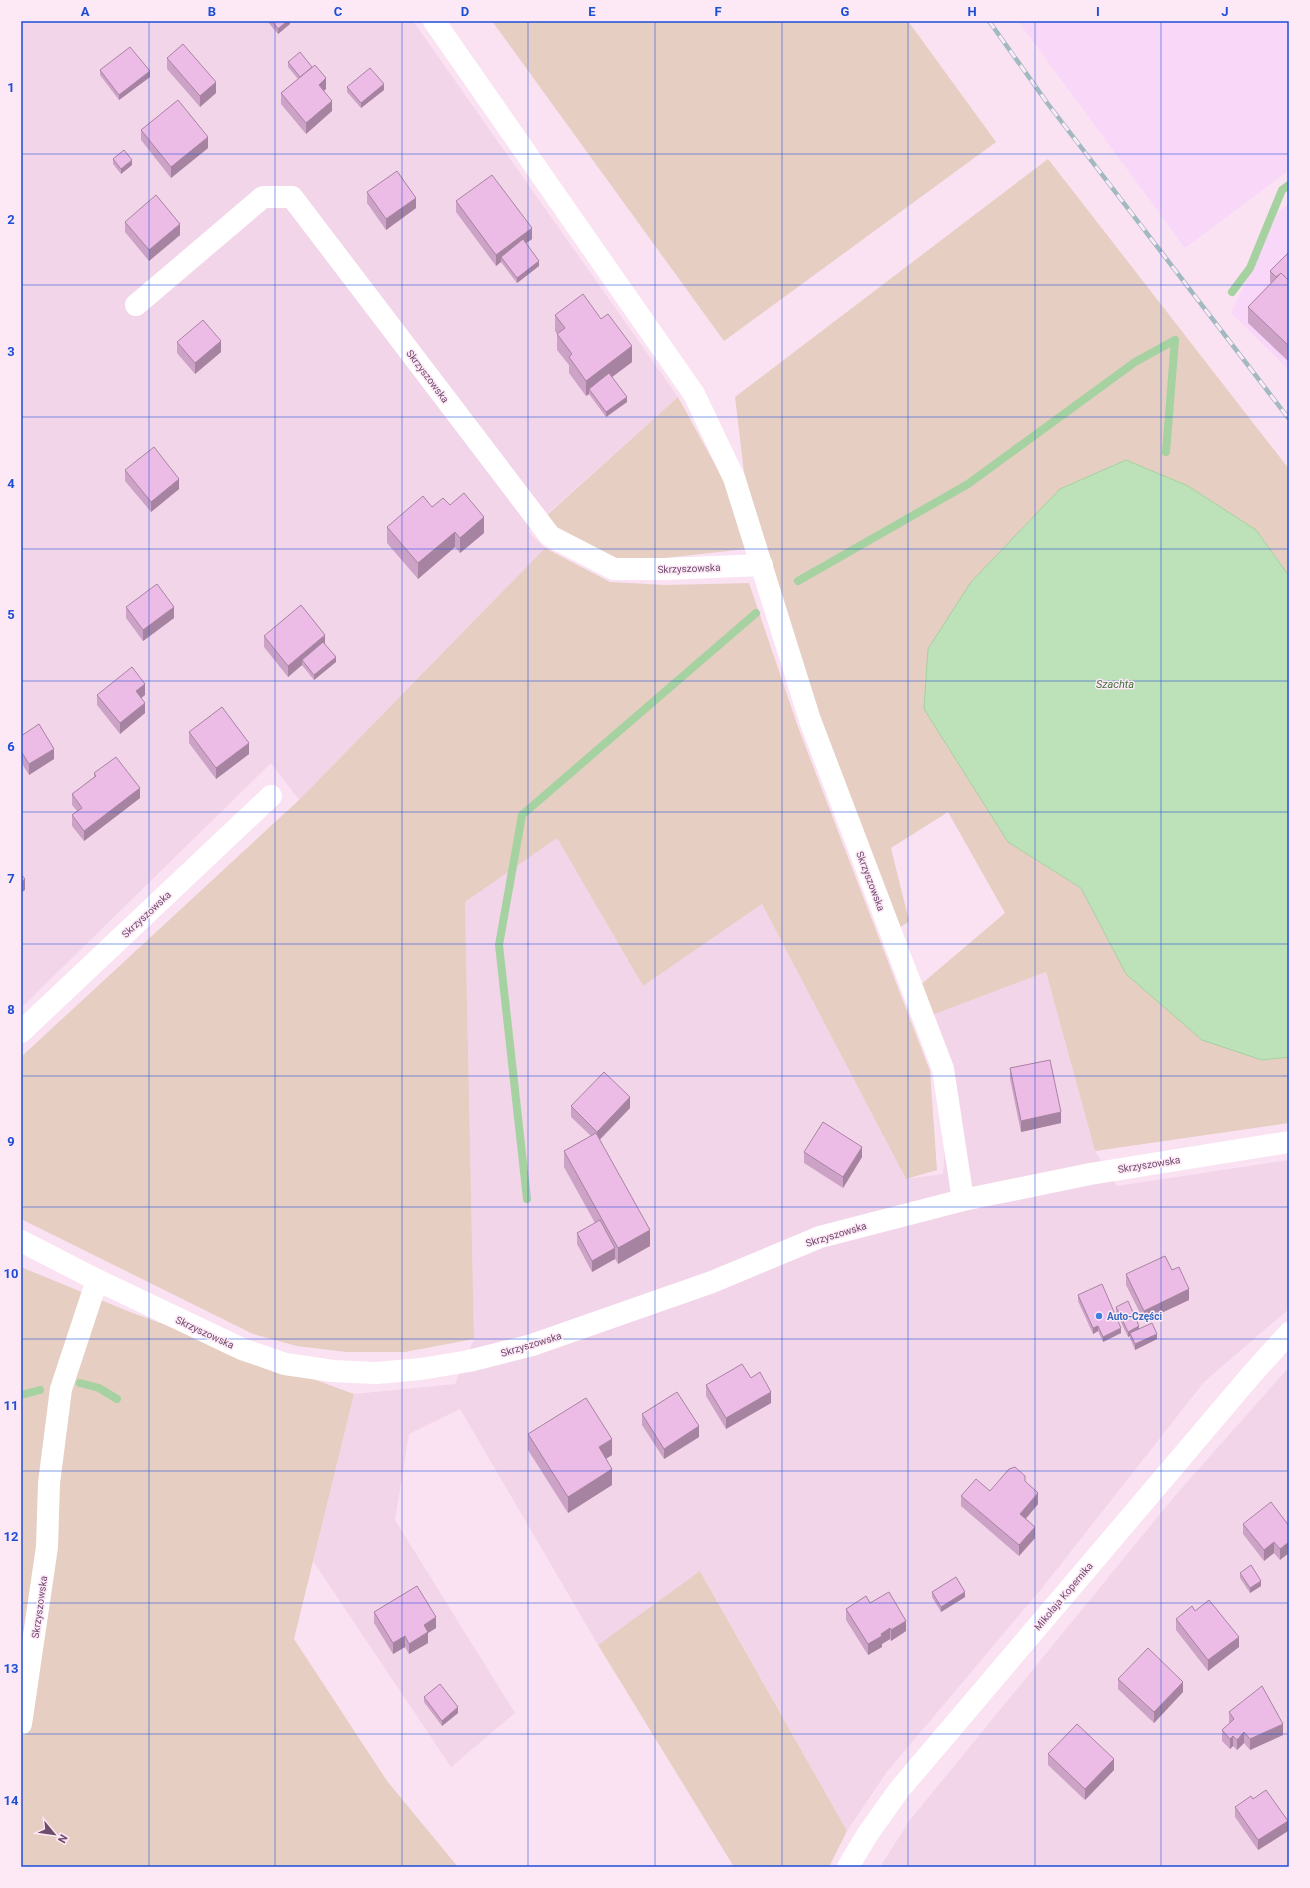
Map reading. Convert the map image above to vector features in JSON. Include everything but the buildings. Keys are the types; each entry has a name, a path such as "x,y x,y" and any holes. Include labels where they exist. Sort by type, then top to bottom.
{"street":[{"name":"Skrzyszowska","path":"434,21 694,394 734,478 810,720 943,1069 963,1200"},
{"name":"Skrzyszowska","path":"136,305 263,197 292,197 550,536 614,569 664,569 762,565"},
{"name":"Skrzyszowska","path":"21,1032 271,796"},
{"name":"Skrzyszowska","path":"21,1241 97,1280 242,1349 285,1364 333,1371 376,1373 421,1369 469,1361 532,1345 712,1282 820,1237 963,1200 1090,1174 1289,1142"},
{"name":"Skrzyszowska","path":"21,1724 47,1547 49,1483 61,1389 97,1280"},
{"name":"Mikołaja Kopernika","path":"848,1867 899,1790 1252,1374 1289,1333"}],"shaded area":[{"path":"21,21 413,21 678,397 528,531 545,548 299,800 271,763 21,1008"},
{"path":"492,21 908,21 996,142 724,341"},
{"path":"1018,21 1289,21 1289,170 1185,248"},
{"path":"1048,159 1289,469 1289,576 1256,530 1188,486 1126,460 1060,489 1008,842 1081,888 1126,974 1262,1060 1289,1057 1289,1123 1095,1151 1046,972 932,1015 919,986 1005,913 948,812 891,848 909,921 897,930 818,717 744,472 735,397"},
{"path":"1289,204 1289,370 1231,313 1279,211"},
{"path":"678,397 724,481 746,549 665,558 611,559 556,528 546,516"},
{"path":"545,548 610,582 666,585 749,583 798,727 930,1071 937,1170 906,1179 762,904 643,986 557,838 465,902 474,1339 405,1352 346,1352 297,1346 253,1334 21,1219 21,1057 299,800"},
{"path":"557,837 643,986 762,904 906,1179 943,1174 951,1067 932,1015 1046,972 1095,1151 1117,1186 1289,1160 1289,1309 1204,1382 1043,1587 886,1773 847,1831 701,1572 598,1645 460,1409 409,1434 395,1520 515,1713 451,1767 313,1561 354,1394 455,1384 474,1339 465,902"},
{"path":"21,1267 130,1312 354,1394 294,1639 387,1781 458,1867 21,1867"},
{"path":"1289,1367 1289,1867 880,1867 910,1820 1173,1498"},
{"path":"700,1571 847,1831 829,1867 734,1867 598,1645"}],"water":[{"name":"Szachta","path":"1126,460 1188,486 1256,530 1289,576 1289,1057 1262,1060 1202,1040 1126,974 1081,888 1008,842 924,709 928,649 971,582 1060,489"}],"waterway":[{"path":"1232,292 1250,268 1282,190 1289,185"},
{"path":"1166,452 1175,340"},
{"path":"798,581 968,484 1135,362 1175,340"},
{"path":"527,1199 499,945 522,815 756,613"},
{"path":"80,1383 99,1388 117,1399"},
{"path":"21,1395 40,1390"}],"railway":[{"path":"989,21 1048,104 1289,419"}],"place":[{"name":"Auto-Części","path":"1099,1316"}]}
